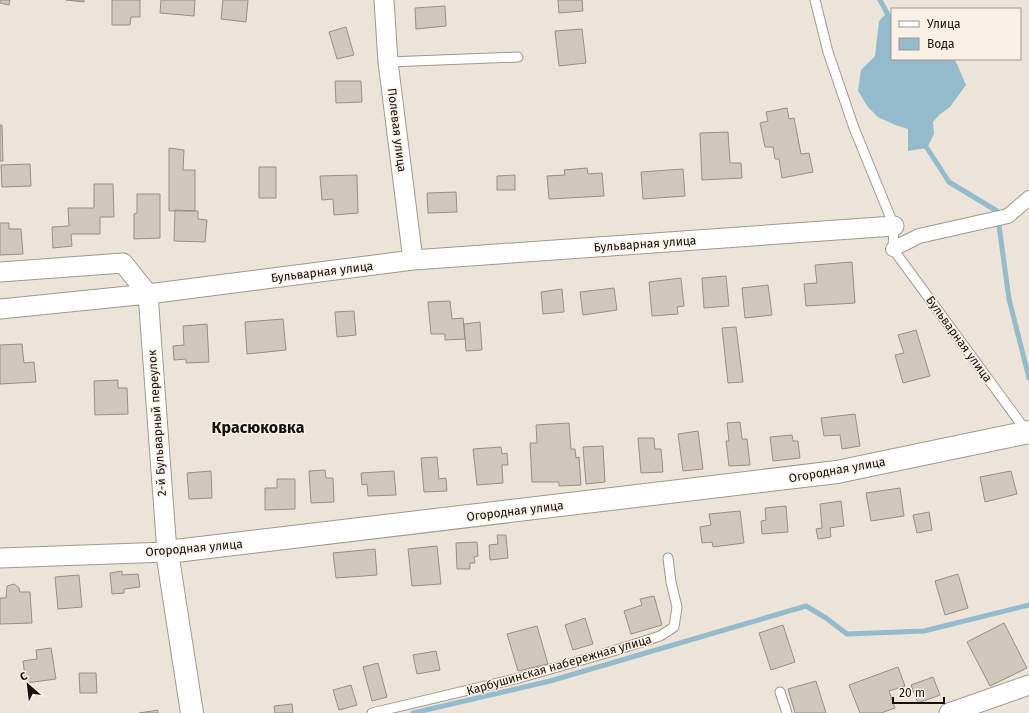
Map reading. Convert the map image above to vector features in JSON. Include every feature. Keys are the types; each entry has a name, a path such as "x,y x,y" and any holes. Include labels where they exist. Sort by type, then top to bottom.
{"street":[{"name":"Полевая улица","path":"384,0 388,62 413,260"},
{"path":"894,249 919,236 1008,216 1029,198"},
{"name":"Бульварная улица","path":"0,309 148,294 413,260 894,226"},
{"path":"0,272 123,264 148,294"},
{"name":"2-й Бульварный переулок","path":"148,294 167,552"},
{"name":"Огородная улица","path":"0,558 167,552 837,472 1028,432"},
{"path":"167,552 192,713"},
{"path":"949,713 1029,685"}],"lane":[{"path":"815,0 828,52 854,128 894,226 894,249"},
{"path":"388,62 518,57"},
{"name":"Бульварная улица","path":"894,249 1028,432"},
{"name":"Карбушинская набережная улица","path":"372,713 519,678 660,636 674,627 677,607 671,582 668,558"},
{"path":"780,692 787,713"}],"water":[{"path":"887,13 891,14 891,60 955,60 966,85 950,107 939,115 933,122 934,134 927,148 908,151 908,129 878,117 868,107 858,91 861,70 875,56 879,21"}],"building":[{"path":"0,0 10,0 9,5 0,3"},
{"path":"66,0 84,0 84,2"},
{"path":"112,0 140,0 140,17 131,17 130,25 112,25"},
{"path":"161,0 195,0 194,16 160,13"},
{"path":"223,0 248,0 246,22 221,19"},
{"path":"558,0 582,0 583,11 559,13"},
{"path":"445,6 446,26 416,29 415,8"},
{"path":"346,27 354,55 337,59 329,32"},
{"path":"582,29 586,63 559,66 555,31"},
{"path":"335,81 361,81 362,102 336,103"},
{"path":"787,108 789,119 794,118 801,154 809,153 813,172 782,178 779,159 775,159 773,147 765,147 760,123 768,121 766,112"},
{"path":"0,125 2,125 3,161 0,161"},
{"path":"728,132 730,163 741,163 742,178 702,180 700,133"},
{"path":"169,148 184,150 183,170 195,170 195,211 169,211"},
{"path":"30,164 31,186 2,187 1,165"},
{"path":"259,167 276,167 276,198 259,198"},
{"path":"587,168 588,174 602,173 604,196 549,199 547,176 565,175 564,170"},
{"path":"683,169 685,196 643,199 641,172"},
{"path":"357,175 358,213 334,215 333,199 322,200 320,176"},
{"path":"515,175 515,190 497,190 497,176"},
{"path":"94,184 113,184 114,217 100,217 100,234 71,234 72,246 53,248 52,227 69,226 68,208 94,208"},
{"path":"456,192 457,212 428,213 427,193"},
{"path":"137,194 160,194 160,238 134,239 134,214 137,213"},
{"path":"175,210 198,211 198,219 207,220 205,242 174,241"},
{"path":"0,223 9,223 9,229 21,229 23,254 0,255"},
{"path":"852,262 855,303 806,306 804,284 817,283 815,265"},
{"path":"726,276 729,306 704,308 702,278"},
{"path":"681,278 684,306 677,307 678,314 652,316 649,282"},
{"path":"768,285 772,315 745,318 742,288"},
{"path":"614,288 617,310 583,315 580,292"},
{"path":"562,289 564,312 543,314 541,292"},
{"path":"450,301 452,319 463,318 465,339 445,340 445,334 431,334 428,302"},
{"path":"354,311 356,335 337,337 335,312"},
{"path":"283,319 286,350 247,354 245,322"},
{"path":"480,322 482,350 466,351 464,324"},
{"path":"207,324 209,362 186,363 186,359 174,360 173,346 184,345 183,326"},
{"path":"736,327 743,382 728,383 722,328"},
{"path":"916,330 930,376 903,383 895,355 904,353 898,335"},
{"path":"22,344 24,363 34,362 36,382 0,384 0,345"},
{"path":"118,380 118,388 127,388 128,414 95,415 94,381"},
{"path":"855,414 860,446 842,449 840,435 824,436 821,418"},
{"path":"740,422 742,439 747,439 750,465 729,466 726,441 729,441 727,423"},
{"path":"569,423 571,449 575,449 576,458 579,457 581,485 559,486 559,482 532,482 530,443 537,443 536,425"},
{"path":"698,431 703,469 683,471 678,434"},
{"path":"792,435 793,441 798,441 800,458 773,461 770,437"},
{"path":"638,438 654,438 655,449 661,449 663,472 641,473"},
{"path":"603,446 605,482 586,484 583,447"},
{"path":"501,447 502,454 507,453 508,465 502,465 503,483 477,485 473,449"},
{"path":"437,457 439,479 446,478 447,491 424,492 421,458"},
{"path":"325,470 326,478 333,478 334,502 311,503 309,471"},
{"path":"211,471 212,498 189,499 187,473"},
{"path":"394,471 396,495 368,496 367,484 362,485 361,473"},
{"path":"1011,471 1017,494 985,502 980,477"},
{"path":"277,479 295,479 295,509 265,510 265,488 277,488"},
{"path":"900,488 904,516 871,521 866,493"},
{"path":"841,501 844,526 830,528 831,537 818,539 816,529 822,528 820,504"},
{"path":"786,506 788,532 762,534 761,521 766,520 765,508"},
{"path":"740,511 744,543 713,547 712,542 702,543 700,527 711,525 709,514"},
{"path":"929,512 932,530 917,533 913,515"},
{"path":"497,535 506,535 508,558 490,560 489,545 498,544"},
{"path":"477,542 478,556 474,557 475,563 470,563 470,569 457,569 456,543"},
{"path":"437,546 441,584 412,586 408,549"},
{"path":"375,549 377,575 336,578 333,553"},
{"path":"122,571 122,575 138,574 140,587 124,589 124,593 112,594 110,573"},
{"path":"958,574 968,608 945,615 935,581"},
{"path":"79,575 82,607 58,609 55,577"},
{"path":"14,584 19,588 20,592 30,592 32,623 0,624 0,598 6,598 7,586"},
{"path":"654,596 662,625 631,634 624,611 642,605 640,599"},
{"path":"585,618 593,644 573,650 565,625"},
{"path":"1004,623 1027,668 990,686 967,642"},
{"path":"783,625 795,662 771,670 759,633"},
{"path":"537,626 548,664 518,671 507,634"},
{"path":"51,648 56,679 26,683 23,661 37,659 36,650"},
{"path":"436,651 440,670 417,674 413,655"},
{"path":"378,663 387,697 372,701 363,667"},
{"path":"898,667 905,686 889,691 895,708 881,713 860,713 849,685"},
{"path":"79,673 96,673 97,693 80,693"},
{"path":"933,677 940,695 918,703 911,685"},
{"path":"816,681 826,713 795,713 788,689"},
{"path":"351,685 357,705 339,710 333,690"},
{"path":"292,704 293,713 275,713 274,706"},
{"path":"158,710 158,713 139,713"}],"waterway":[{"path":"880,0 887,13"},
{"path":"927,148 949,182 997,211 1009,299 1029,378"},
{"path":"413,713 550,681 806,606 826,618 847,634 924,631 1029,605"}],"district":[{"name":"Красюковка","path":"258,427"}]}
